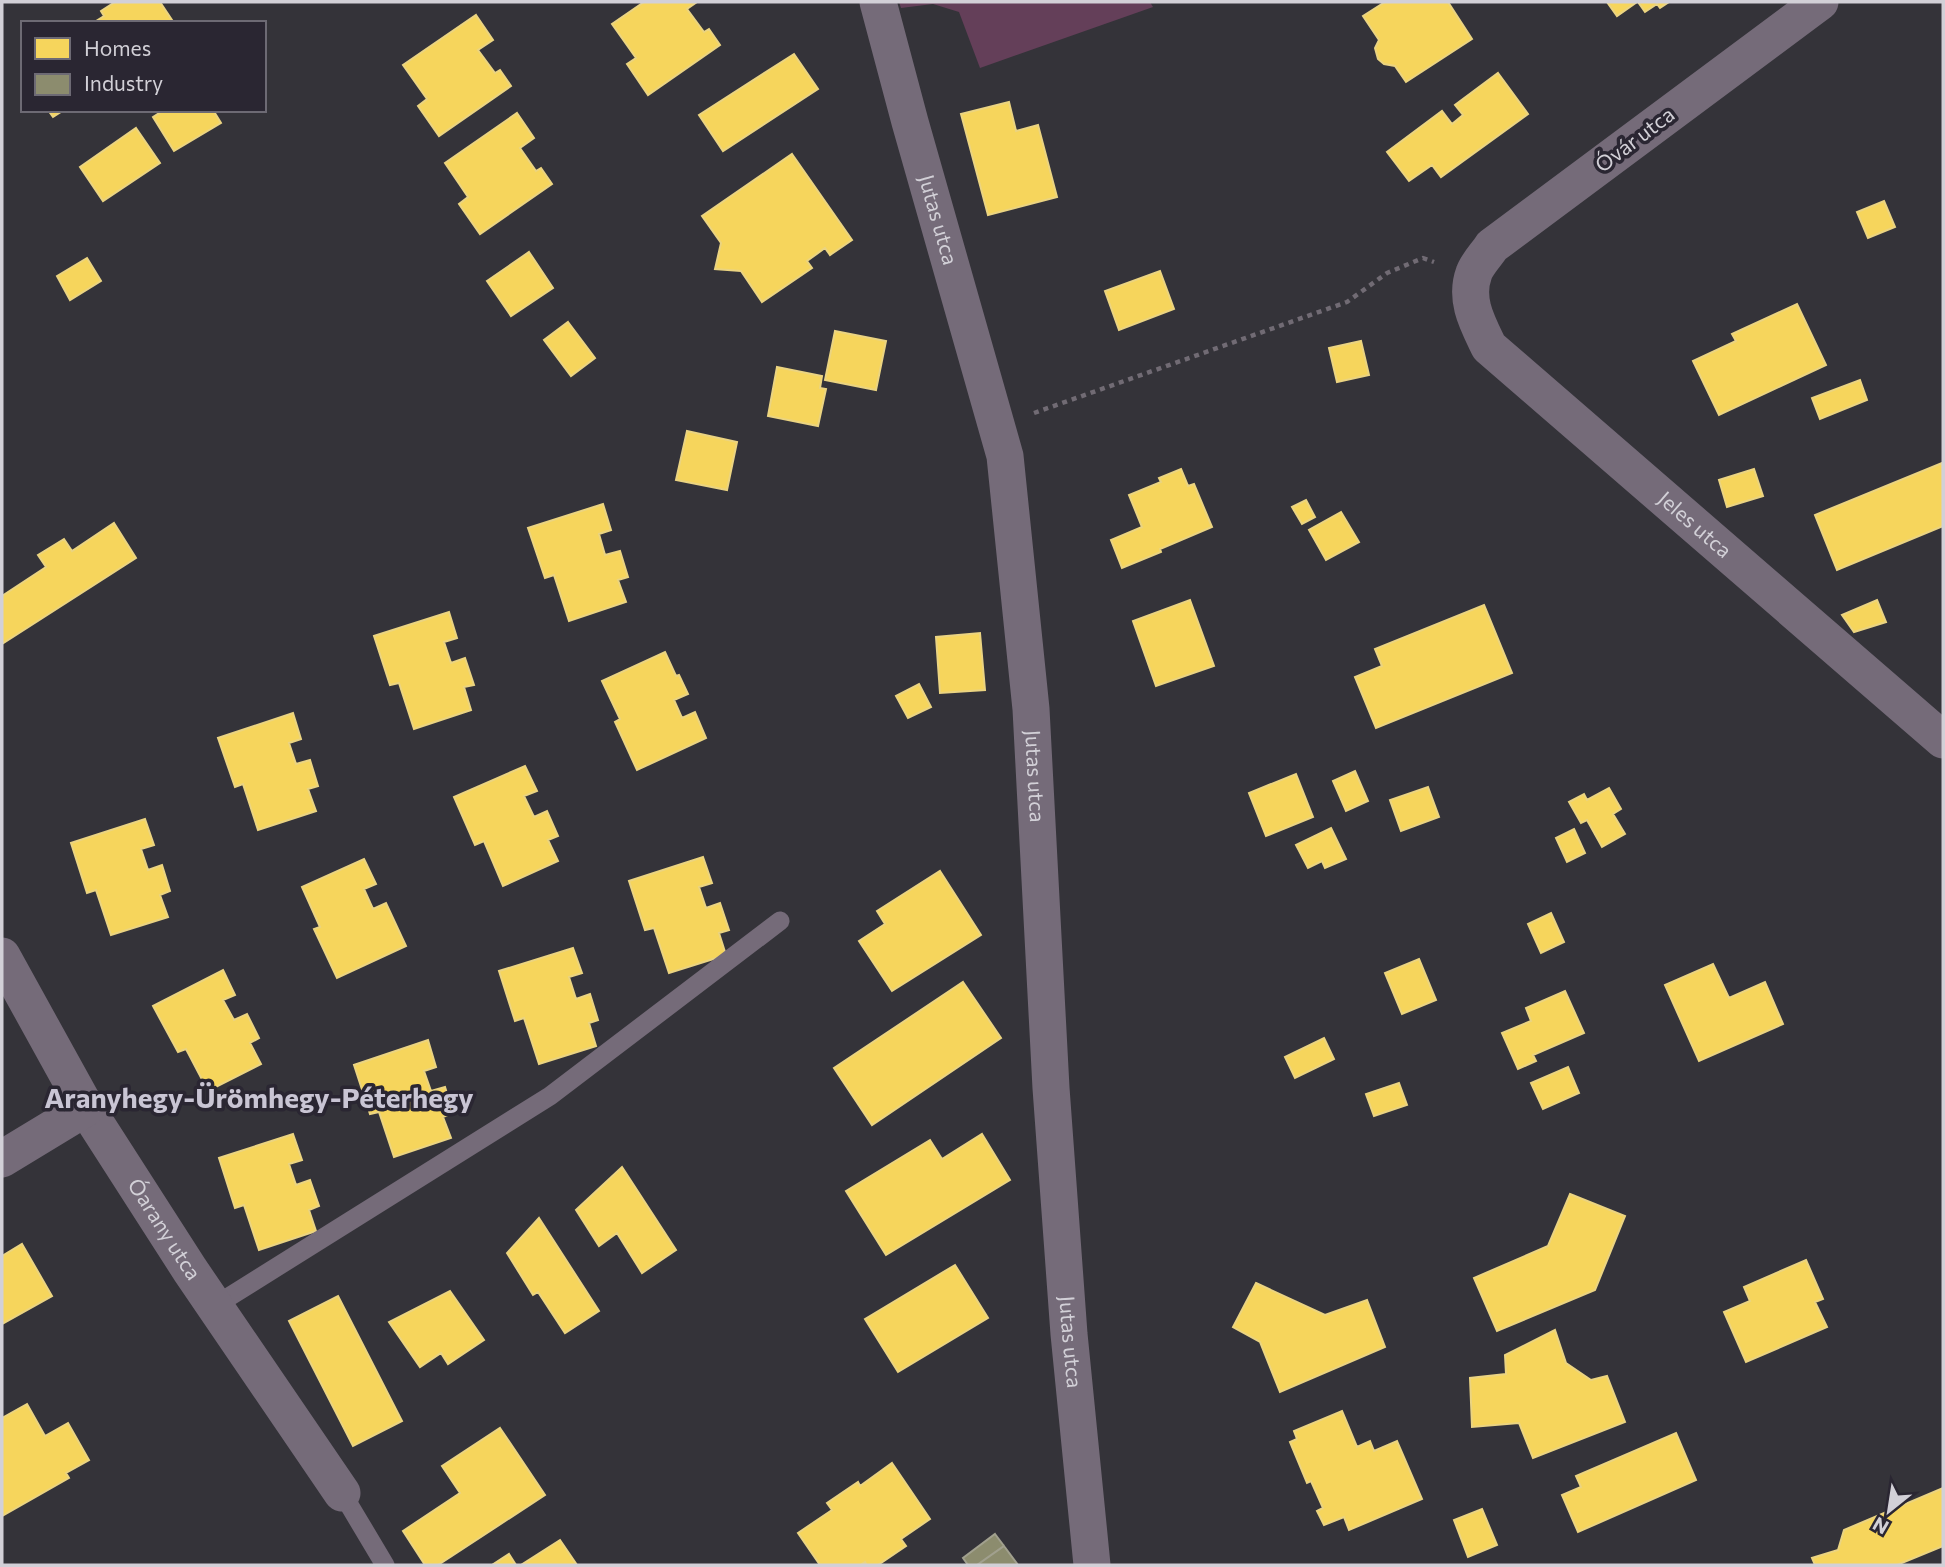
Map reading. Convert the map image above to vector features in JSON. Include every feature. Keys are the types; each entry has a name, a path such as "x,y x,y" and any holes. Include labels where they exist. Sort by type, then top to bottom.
{"street":[{"name":"Jutas utca","path":"878,2 1005,456 1031,709 1051,1088 1069,1334 1092,1565"},
{"name":"Óvár utca","path":"1472,283 1492,246 1820,2"},
{"name":"Jeles utca","path":"1472,283 1474,317 1489,347 1943,740"},
{"name":"Óarany utca","path":"2,957 86,1108 190,1270 342,1493"},
{"path":"2,1159 86,1108"}],"lane":[{"path":"216,1306 550,1096 780,921"},
{"path":"342,1493 385,1565"}],"path":[{"path":"997,427 1347,302 1387,273 1423,258 1472,283"}],"shaded area":[{"path":"899,2 1150,2 1153,7 980,68 959,12 933,4 901,8"}],"building: Homes":[{"path":"115,2 160,2 173,21 96,21 104,16 101,11"},
{"path":"644,2 697,2 687,9 704,32 709,29 720,45 648,95 627,64 636,58 612,24"},
{"path":"1385,2 1448,2 1472,39 1406,82 1395,66 1384,64 1378,59 1375,48 1379,40 1363,16"},
{"path":"1607,2 1637,2 1617,16"},
{"path":"1638,2 1669,2 1660,8 1657,4 1645,12"},
{"path":"476,15 493,40 478,50 495,73 500,70 511,86 439,136 418,106 427,99 403,65"},
{"path":"794,54 818,89 723,151 699,115"},
{"path":"1498,73 1528,114 1441,177 1432,165 1409,181 1387,152 1442,111 1452,124 1463,115 1455,105"},
{"path":"1009,102 1016,131 1038,125 1057,197 988,215 961,114"},
{"path":"161,112 214,112 221,123 174,151 153,117"},
{"path":"517,113 534,138 520,148 536,171 541,168 552,184 480,234 459,204 468,197 445,163"},
{"path":"136,128 160,163 103,201 80,167"},
{"path":"792,154 852,240 830,255 825,248 807,261 812,268 762,302 741,271 715,269 721,243 702,216"},
{"path":"1884,201 1895,227 1868,238 1857,212"},
{"path":"529,252 553,288 511,316 487,281"},
{"path":"87,258 101,281 70,300 57,276"},
{"path":"1160,271 1174,309 1119,330 1105,291"},
{"path":"1797,304 1826,365 1719,415 1693,361 1736,341 1732,334"},
{"path":"568,322 595,358 571,376 544,340"},
{"path":"835,331 886,341 876,390 825,380"},
{"path":"1361,341 1369,375 1337,382 1329,348"},
{"path":"777,367 822,376 820,388 826,389 818,426 768,416"},
{"path":"1860,380 1867,400 1820,419 1812,398"},
{"path":"687,431 737,442 727,490 676,480"},
{"path":"1942,463 1943,526 1837,570 1815,515"},
{"path":"1181,469 1188,486 1194,484 1212,527 1122,568 1111,540 1142,527 1129,495 1161,482 1159,478"},
{"path":"1754,469 1763,496 1727,507 1719,480"},
{"path":"1306,500 1315,517 1302,524 1292,507"},
{"path":"603,504 611,530 599,534 605,555 620,551 628,577 618,580 626,602 569,621 554,575 545,578 528,528"},
{"path":"1341,512 1359,542 1326,560 1309,530"},
{"path":"114,523 136,558 2,644 2,596 46,567 38,555 64,539 72,551"},
{"path":"1190,600 1214,666 1156,686 1133,621"},
{"path":"1877,600 1886,622 1854,632 1842,615"},
{"path":"1484,605 1512,673 1376,728 1355,677 1382,666 1375,649"},
{"path":"449,612 457,638 444,642 451,663 465,658 474,685 464,687 471,710 414,729 399,683 390,685 374,636"},
{"path":"980,633 985,690 940,693 936,637"},
{"path":"665,652 688,694 674,700 682,718 695,712 706,738 637,770 615,722 620,719 602,681"},
{"path":"919,684 931,707 908,718 896,696"},
{"path":"293,713 301,739 289,743 296,764 310,760 318,786 308,789 316,811 258,830 243,784 235,787 218,738"},
{"path":"525,766 537,791 524,796 534,817 547,811 558,836 548,840 558,861 503,886 484,841 475,845 454,797"},
{"path":"1355,771 1368,801 1346,811 1333,781"},
{"path":"1296,774 1313,817 1266,836 1249,793"},
{"path":"1428,787 1439,817 1401,831 1390,800"},
{"path":"1609,788 1621,809 1613,814 1625,834 1602,847 1587,820 1581,823 1569,802 1584,794 1587,800"},
{"path":"145,819 154,845 141,849 148,870 162,865 170,891 160,895 168,917 111,935 96,890 87,893 71,843"},
{"path":"1331,828 1346,859 1325,868 1322,861 1308,868 1296,845"},
{"path":"1574,829 1585,853 1567,862 1556,838"},
{"path":"703,857 712,883 699,887 706,908 720,903 729,930 719,933 726,955 669,973 654,928 645,930 629,881"},
{"path":"364,859 376,884 364,889 373,909 386,903 406,946 337,978 314,929 320,927 302,887"},
{"path":"940,871 981,935 892,991 859,941 885,924 877,911"},
{"path":"1551,913 1564,942 1541,953 1528,924"},
{"path":"573,948 582,973 569,977 576,999 590,994 598,1020 589,1023 596,1046 539,1064 524,1018 515,1021 499,971"},
{"path":"1419,959 1436,1000 1402,1014 1385,973"},
{"path":"1713,964 1729,998 1765,982 1783,1024 1699,1061 1665,985"},
{"path":"223,970 235,995 223,1000 234,1020 247,1014 259,1038 250,1043 261,1064 208,1091 186,1049 178,1052 153,1006"},
{"path":"963,982 1001,1038 872,1125 834,1068"},
{"path":"1565,991 1584,1033 1533,1055 1536,1061 1518,1069 1502,1033 1531,1021 1526,1008"},
{"path":"1324,1038 1334,1059 1295,1078 1285,1057"},
{"path":"428,1040 436,1067 424,1071 431,1091 445,1087 453,1113 443,1117 451,1138 394,1157 379,1112 370,1114 354,1065"},
{"path":"1568,1067 1579,1093 1543,1109 1531,1083"},
{"path":"1399,1083 1407,1105 1374,1116 1366,1094"},
{"path":"293,1134 302,1160 289,1164 296,1185 310,1180 319,1206 309,1210 316,1231 259,1250 244,1205 235,1208 219,1158"},
{"path":"982,1134 1010,1180 886,1255 846,1191 930,1140 942,1159"},
{"path":"622,1167 676,1250 642,1273 617,1233 599,1246 576,1210"},
{"path":"1570,1194 1625,1216 1595,1290 1497,1331 1474,1278 1548,1246"},
{"path":"539,1218 599,1311 565,1333 538,1292 533,1295 507,1253"},
{"path":"22,1244 52,1296 2,1324 2,1256"},
{"path":"1806,1260 1823,1299 1815,1302 1827,1327 1746,1362 1724,1312 1750,1301 1744,1287"},
{"path":"955,1265 988,1318 898,1372 865,1319"},
{"path":"1256,1283 1325,1315 1367,1300 1385,1347 1280,1392 1260,1342 1233,1327"},
{"path":"450,1291 484,1340 448,1364 441,1353 420,1367 389,1322"},
{"path":"338,1296 402,1421 353,1446 289,1321"},
{"path":"1555,1330 1566,1363 1591,1380 1607,1376 1625,1422 1533,1458 1519,1423 1472,1427 1470,1378 1506,1374 1505,1355"},
{"path":"27,1404 45,1436 68,1423 89,1460 66,1473 69,1478 2,1516 2,1418"},
{"path":"1342,1411 1357,1447 1370,1441 1374,1451 1397,1441 1422,1499 1349,1530 1344,1517 1324,1525 1317,1511 1323,1508 1311,1481 1307,1483 1290,1442 1297,1439 1294,1431"},
{"path":"500,1428 545,1495 438,1565 425,1565 403,1531 460,1493 442,1466"},
{"path":"1676,1433 1696,1480 1578,1532 1562,1495 1581,1487 1576,1476"},
{"path":"892,1463 930,1519 901,1539 906,1546 878,1565 867,1565 865,1562 860,1565 820,1565 798,1533 832,1510 827,1503 858,1482 860,1486"},
{"path":"1943,1488 1943,1546 1897,1565 1815,1565 1812,1558 1838,1550 1844,1530"},
{"path":"1482,1509 1497,1545 1468,1557 1454,1520"},
{"path":"560,1540 577,1565 521,1565"},
{"path":"509,1554 516,1565 492,1565"}],"building: Industry":[{"path":"995,1534 1004,1546 977,1565 968,1565 963,1558"},
{"path":"1004,1546 1018,1565 977,1565"}],"district":[{"name":"Aranyhegy-Ürömhegy-Péterhegy","path":"259,1098"}]}
